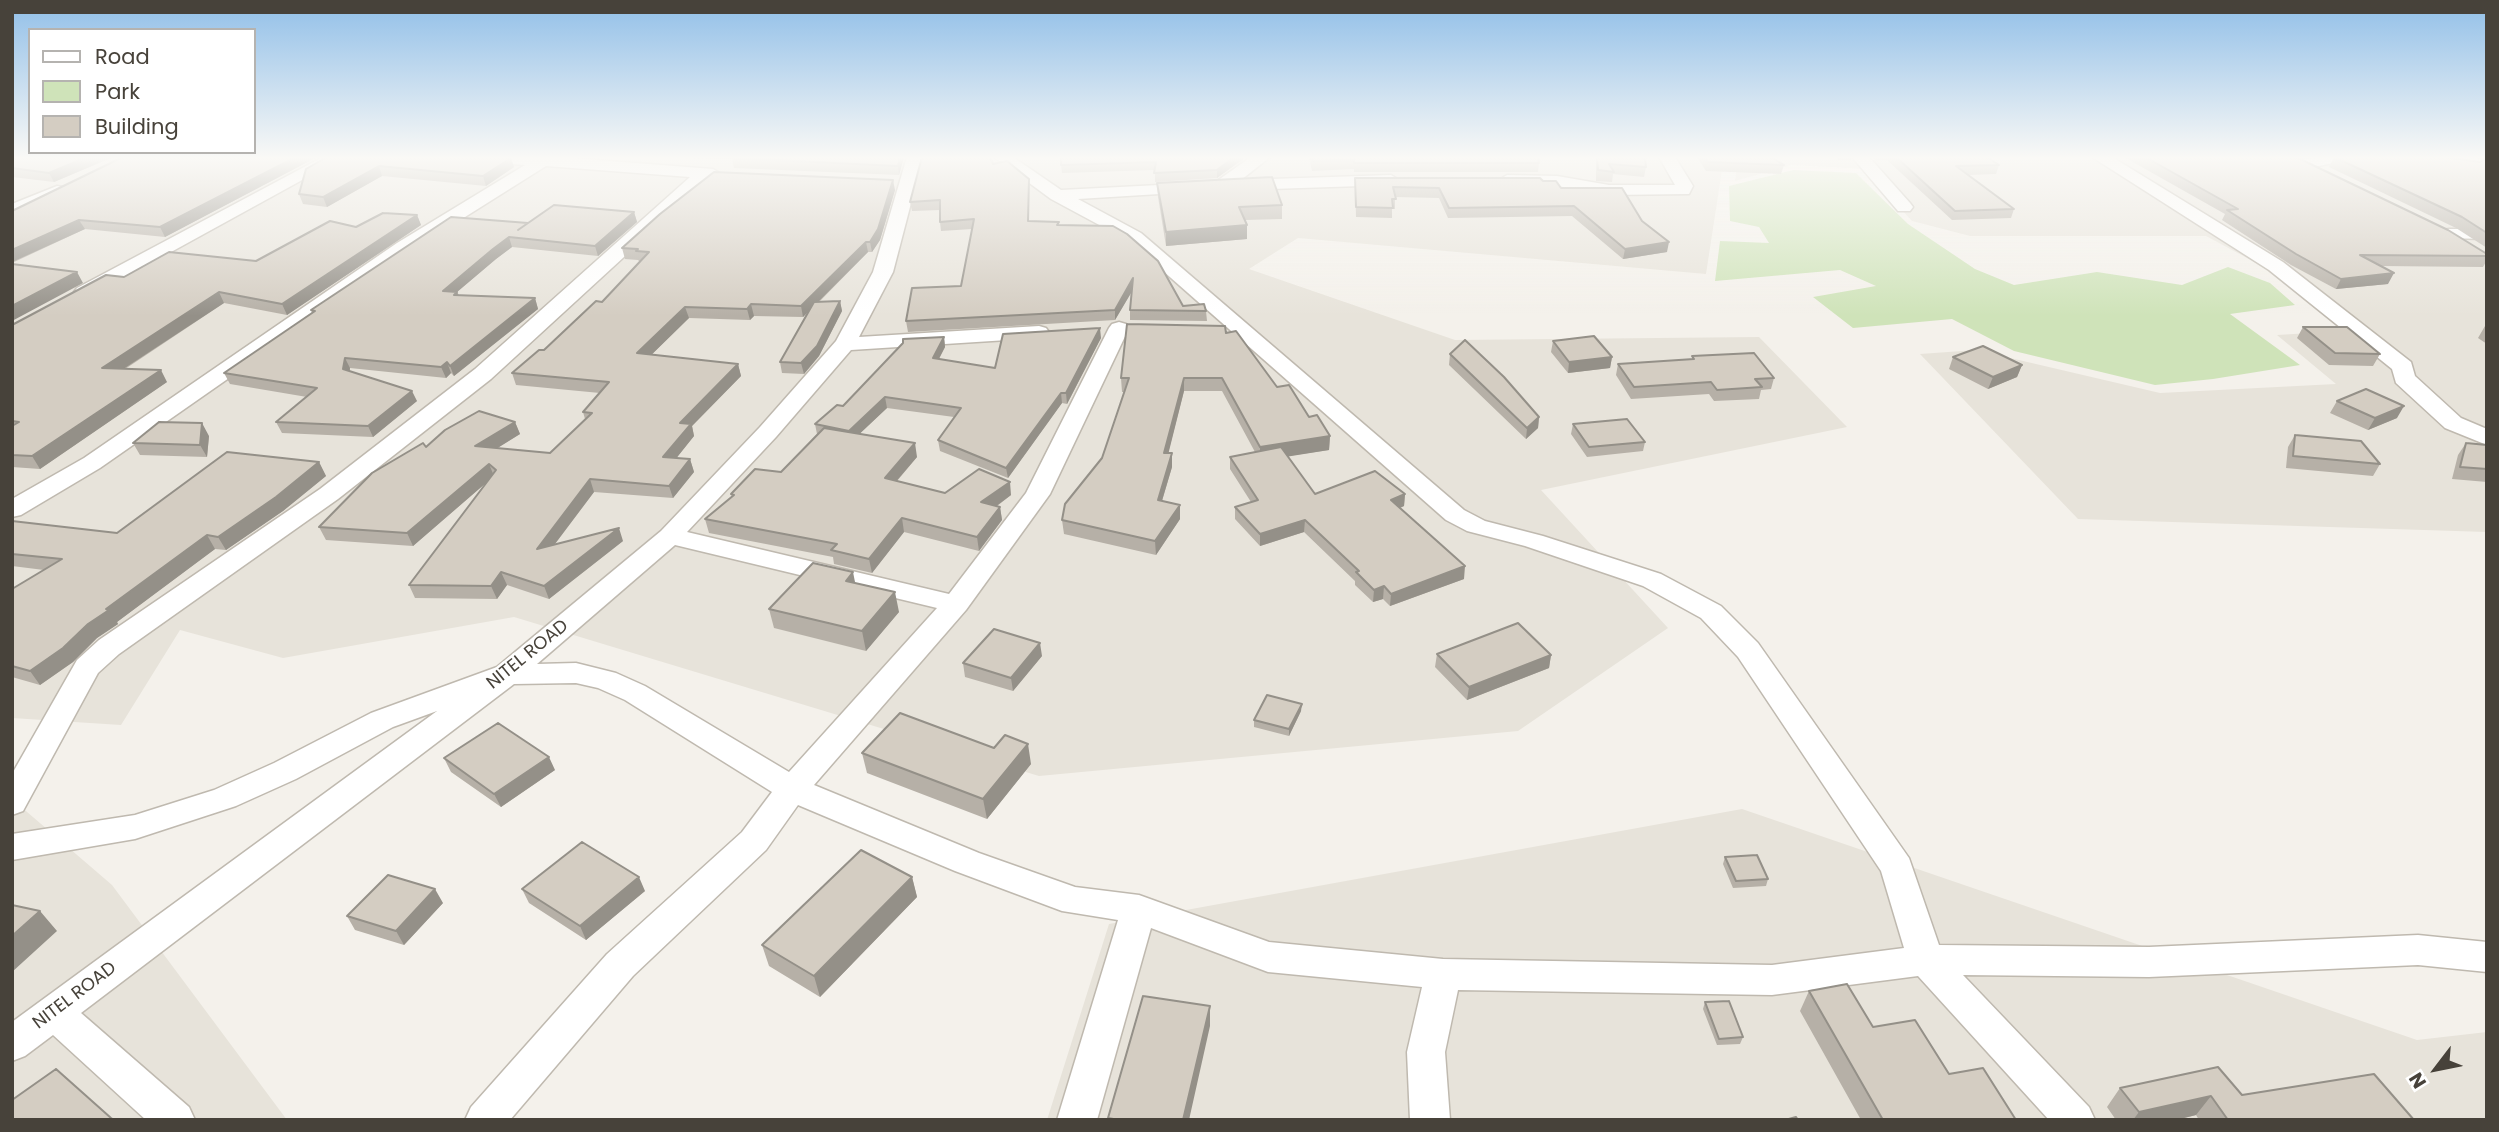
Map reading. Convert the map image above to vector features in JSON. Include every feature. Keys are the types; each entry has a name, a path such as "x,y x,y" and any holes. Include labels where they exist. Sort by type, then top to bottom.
{"street":[{"path":"68,301 238,210"},
{"path":"12,510 92,463 404,247 464,210"},
{"path":"12,803 87,667 108,647 329,494 483,374 664,210"},
{"name":"NITEL ROAD","path":"12,1044 507,674 670,536 768,432 845,344 883,272 897,210"},
{"path":"1085,210 1135,237 1455,515 1476,526 1534,541 1652,580 1711,612 1748,650 1897,867 1926,960 2075,1120"},
{"path":"2185,210 2276,266 2403,366 2404,378 2453,424 2487,438"},
{"path":"2477,253 2443,231 2487,234"},
{"path":"485,1120 620,965 754,841 792,789 956,604 1038,494 1119,328"},
{"path":"1091,329 1146,328"},
{"path":"1213,329 1239,330"},
{"path":"845,344 1064,331"},
{"path":"670,536 956,604"},
{"path":"12,847 135,827 225,798 285,771 382,720 507,674 576,673 606,680 635,693 792,789 967,862 1074,901 1139,909 1268,957 1443,974 1772,979 1926,960 2149,961 2418,950 2487,957"},
{"path":"1077,1120 1139,909"},
{"path":"1430,1120 1426,1052 1443,974"},
{"path":"53,1012 175,1120"}],"shaded area":[{"path":"12,210 1716,210 1706,274 1298,238 1249,269 1455,340 1759,337 1847,427 1541,490 1668,628 1518,731 1039,776 514,617 283,658 180,630 121,725 12,718"},
{"path":"1902,210 2487,210 2487,532 2078,519 1920,354 1976,350 2160,393 2336,384 2277,335 2344,331 2271,271 2206,236 1970,236 1912,221"},
{"path":"12,799 112,885 287,1120 12,1120"},
{"path":"1742,809 2417,1040 2487,1032 2487,1120 1047,1120 1109,924"}],"green space":[{"path":"1730,210 1894,210 1908,224 1975,269 2014,285 2097,272 2182,285 2228,267 2270,283 2295,305 2230,314 2300,365 2155,385 2014,351 1952,319 1853,328 1813,297 1876,286 1840,270 1715,281 1720,241 1769,243 1759,227 1730,221"}],"building":[{"path":"193,210 160,227 79,220 12,250 12,211"},
{"path":"547,210 634,212 595,246 509,237 493,249 443,291 457,292 454,295 535,298 450,366 447,362 441,367 345,358 343,369 412,391 368,426 276,422 317,388 224,373 315,311 311,310 451,217 528,223 518,230"},
{"path":"665,210 884,210 878,229 870,242 866,242 801,306 751,304 747,309 685,307 637,353 738,364 680,423 691,424 663,457 690,459 669,486 590,479 537,549 619,528 544,586 501,572 491,586 409,585 496,470 489,464 407,533 319,527 372,473 423,443 426,447 445,430 479,411 515,422 475,446 550,453 592,413 583,412 609,382 512,373 539,350 544,350 596,301 602,302 649,252 622,248"},
{"path":"940,210 1028,210 1028,221 1059,222 1057,225 1113,226 1127,234 1158,261 1183,306 1204,304 1206,311 1130,310 1133,278 1115,310 906,321 912,288 961,286 974,219 940,222"},
{"path":"1162,210 1240,210 1247,225 1166,232"},
{"path":"1579,210 1635,210 1642,221 1669,242 1625,249"},
{"path":"2227,210 2406,210 2448,230 2487,256 2360,255 2394,273 2341,279"},
{"path":"2447,210 2487,210 2487,233"},
{"path":"383,213 417,215 282,304 219,292 102,368 161,370 32,456 12,455 12,426 19,422 12,421 12,325 106,275 124,277 169,252 256,261 330,221 356,227"},
{"path":"12,264 77,272 12,306"},
{"path":"840,301 817,346 801,363 780,362 814,302"},
{"path":"1127,324 1225,326 1226,333 1236,331 1277,387 1289,385 1309,417 1317,415 1330,436 1260,447 1222,378 1184,378 1164,453 1172,453 1158,500 1180,505 1155,541 1062,520 1065,504 1102,458 1129,378 1121,378"},
{"path":"2303,327 2347,327 2380,354 2335,353"},
{"path":"1100,328 1066,393 1061,393 1006,468 938,440 961,408 885,397 849,431 815,424 837,405 843,406 903,343 903,339 944,337 933,358 995,368 1003,334"},
{"path":"1594,336 1612,357 1569,362 1553,341"},
{"path":"1465,340 1504,377 1539,417 1527,428 1450,354"},
{"path":"1983,346 2022,365 1993,377 1953,357"},
{"path":"1754,353 1774,378 1755,379 1762,387 1717,390 1711,382 1634,387 1618,364 1694,359 1692,356"},
{"path":"2366,389 2404,406 2375,418 2337,401"},
{"path":"1627,419 1645,442 1589,447 1573,424"},
{"path":"159,422 202,423 200,445 133,443"},
{"path":"824,428 915,443 885,478 945,493 979,469 1010,482 981,502 1000,507 977,537 902,518 869,559 831,550 837,544 705,519 734,495 731,494 755,469 781,472"},
{"path":"2295,435 2361,441 2380,464 2293,456"},
{"path":"2466,443 2487,445 2487,469 2460,467"},
{"path":"1281,447 1315,494 1375,471 1405,494 1391,500 1465,566 1391,594 1384,586 1374,590 1356,572 1359,571 1305,520 1260,534 1235,507 1258,500 1230,457"},
{"path":"227,452 319,462 276,497 218,537 207,535 106,609 109,610 30,671 12,666 12,589 62,559 12,554 12,521 117,533"},
{"path":"813,563 853,572 846,581 895,592 862,631 769,609"},
{"path":"1518,623 1551,655 1469,687 1437,654"},
{"path":"994,629 1040,643 1011,678 963,663"},
{"path":"1267,695 1302,704 1289,729 1254,720"},
{"path":"900,713 994,748 1005,735 1028,744 983,799 862,753"},
{"path":"498,723 549,757 494,794 444,758"},
{"path":"582,842 639,877 580,926 522,889"},
{"path":"861,850 912,877 814,976 762,945"},
{"path":"1757,855 1768,879 1736,881 1725,857"},
{"path":"388,875 435,889 396,931 347,916"},
{"path":"12,905 40,911 12,936"},
{"path":"1847,984 1873,1027 1915,1020 1949,1074 1983,1068 2016,1120 1883,1120 1809,991"},
{"path":"1143,996 1210,1006 1183,1120 1108,1118"},
{"path":"1729,1001 1743,1037 1719,1039 1705,1002"},
{"path":"2218,1067 2242,1095 2374,1074 2414,1120 2228,1120 2211,1096 2139,1112 2120,1088"},
{"path":"56,1069 114,1120 12,1120 12,1100"}]}
